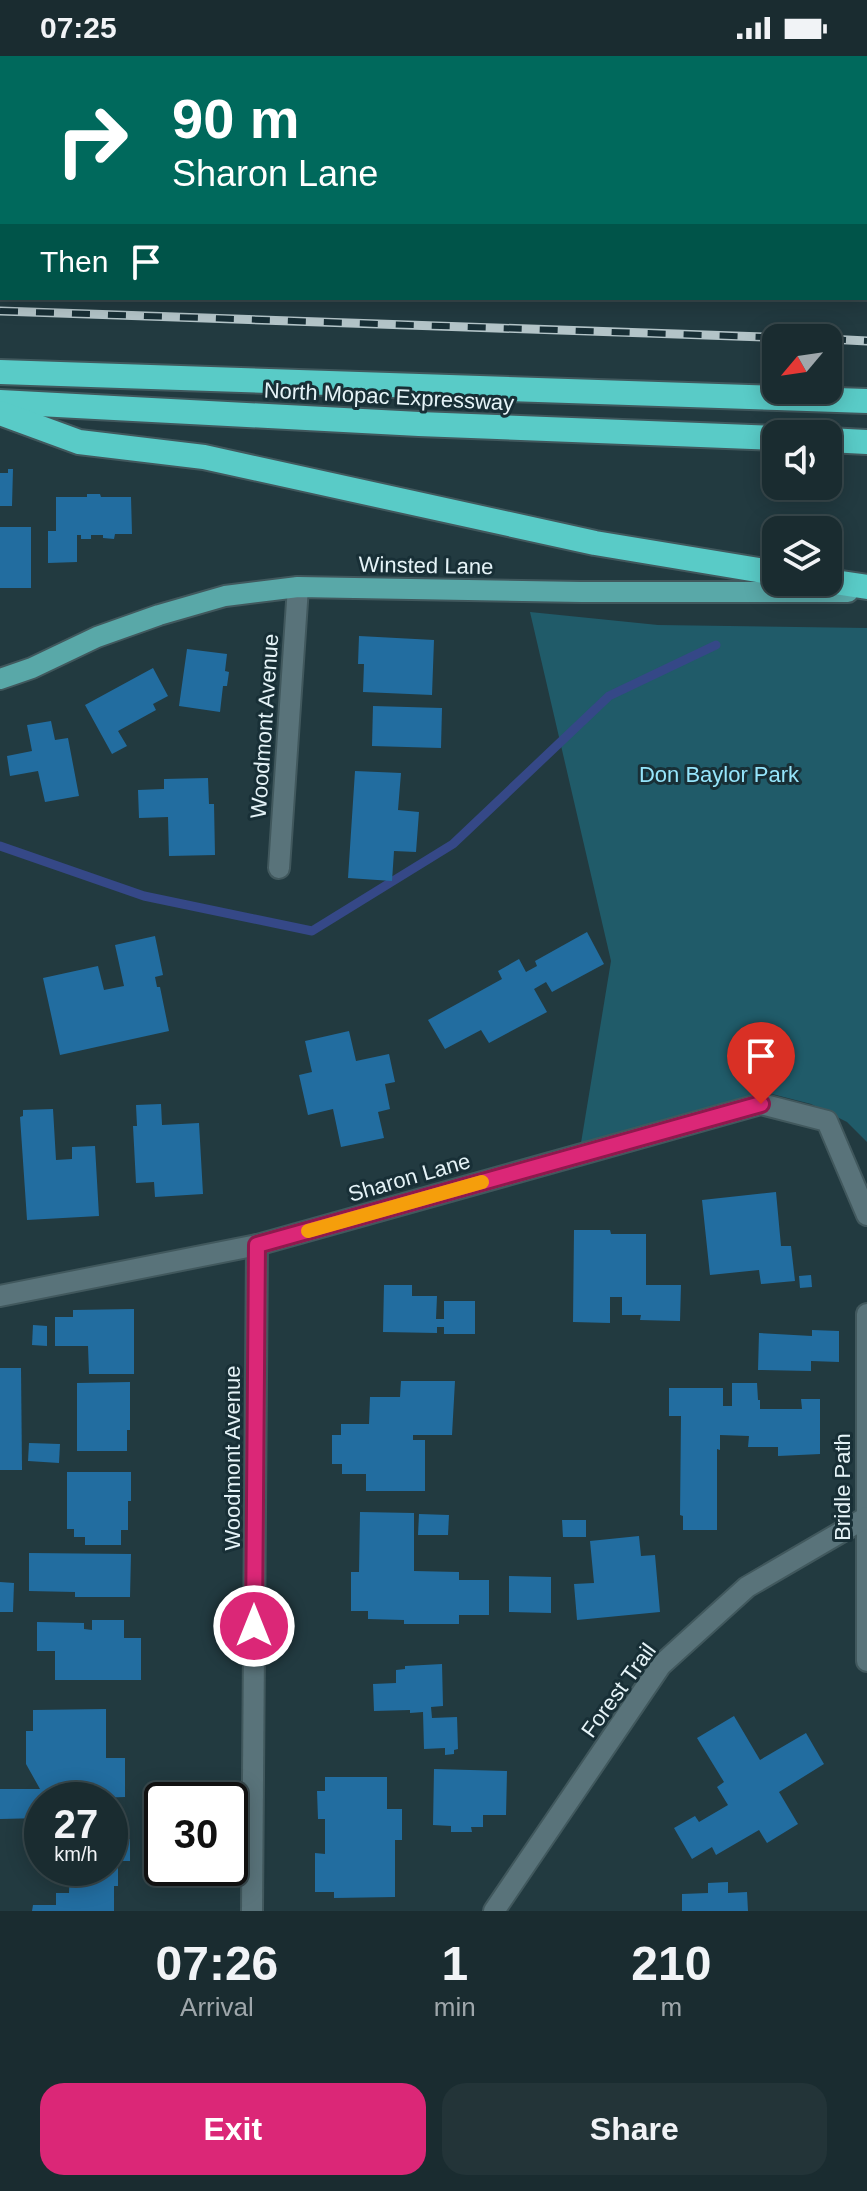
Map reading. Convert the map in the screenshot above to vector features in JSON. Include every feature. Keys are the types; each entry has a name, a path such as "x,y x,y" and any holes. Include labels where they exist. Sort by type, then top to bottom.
{"highway":[{"path":"0,372 867,401"},
{"name":"North Mopac Expressway","path":"0,402 419,424 762,437"},
{"path":"0,413 79,442 204,457 595,543 762,571"},
{"path":"842,441 867,442"},
{"path":"842,584 867,590"}],"main road":[{"name":"Winsted Lane","path":"0,679 32,668 97,637 159,615 225,596 298,587 581,592 867,590"}],"street":[{"name":"Woodmont Avenue","path":"279,868 298,587"},
{"name":"Sharon Lane","path":"0,1296 257,1245 761,1104 827,1121 867,1215"},
{"name":"Woodmont Avenue","path":"252,1911 257,1245"},
{"name":"Bridle Path","path":"867,1314 867,1661"},
{"name":"Forest Trail","path":"494,1911 661,1665 747,1587 866,1517"}],"green space":[{"name":"Don Baylor Park","path":"530,612 658,625 867,628 867,1142 847,1122 811,1104 768,1093 581,1143 611,961"}],"building":[{"path":"8,469 13,469 12,506 0,506 0,473 8,473"},
{"path":"87,494 131,497 132,534 115,534 114,539 91,535 91,539 81,539 81,535 77,535 77,562 48,563 48,531 56,531 56,497 87,497"},
{"path":"0,527 31,527 31,588 0,588"},
{"path":"359,636 434,640 432,695 363,692 364,664 358,664"},
{"path":"187,649 227,654 225,671 229,672 227,686 223,686 220,712 179,706"},
{"path":"153,668 168,696 153,704 156,710 118,731 127,746 112,754 85,705"},
{"path":"373,706 442,708 441,748 372,746"},
{"path":"51,721 55,740 68,738 79,796 45,802 38,771 10,776 7,756 32,751 27,725"},
{"path":"355,771 401,773 398,810 419,812 416,852 394,851 392,881 348,878"},
{"path":"208,778 209,804 214,804 215,855 169,856 168,817 139,818 138,790 164,789 164,779"},
{"path":"587,932 604,964 552,992 546,982 534,989 547,1012 489,1043 481,1030 445,1049 428,1020 502,979 498,971 519,959 526,972 537,966 535,961"},
{"path":"155,936 163,975 155,977 169,1031 60,1055 43,978 98,966 104,990 124,986 115,945"},
{"path":"349,1031 356,1061 389,1054 395,1082 385,1084 390,1109 378,1112 384,1138 341,1147 333,1109 308,1115 299,1075 312,1072 305,1041"},
{"path":"161,1104 162,1125 199,1123 203,1194 155,1197 154,1182 136,1183 133,1126 137,1126 136,1105"},
{"path":"53,1109 56,1160 72,1159 72,1147 95,1146 99,1216 27,1220 20,1117 23,1110"},
{"path":"776,1192 781,1246 791,1246 795,1281 761,1284 759,1270 710,1275 702,1200"},
{"path":"574,1230 646,1234 646,1285 681,1285 680,1321 640,1320 641,1315 622,1315 622,1297 610,1297 610,1323 573,1322"},
{"path":"811,1275 812,1287 800,1288 799,1276"},
{"path":"384,1285 412,1285 412,1296 437,1296 436,1319 444,1319 444,1301 475,1301 475,1334 444,1334 444,1327 437,1327 437,1333 383,1332"},
{"path":"134,1309 134,1374 89,1374 88,1346 55,1346 55,1317 73,1317 73,1310"},
{"path":"33,1325 47,1326 47,1346 32,1345"},
{"path":"812,1330 839,1331 839,1362 811,1361 811,1371 758,1370 759,1333 812,1336"},
{"path":"0,1368 21,1368 22,1470 0,1470"},
{"path":"401,1381 455,1381 452,1435 413,1435 413,1440 425,1440 425,1491 366,1491 366,1474 342,1474 342,1464 332,1464 332,1435 341,1435 341,1424 369,1424 370,1397 400,1397"},
{"path":"130,1382 127,1451 77,1451 77,1383"},
{"path":"732,1383 757,1383 760,1409 802,1409 801,1399 820,1399 820,1454 778,1456 778,1447 748,1447 749,1436 720,1435 720,1450 717,1449 717,1530 683,1530 683,1516 680,1515 681,1416 669,1416 669,1388 723,1388 723,1406 732,1406"},
{"path":"29,1443 60,1444 59,1463 28,1461"},
{"path":"67,1472 131,1472 128,1530 121,1530 121,1545 85,1545 85,1537 74,1537 74,1529 67,1529"},
{"path":"360,1512 414,1513 414,1571 459,1572 459,1580 489,1580 489,1615 459,1615 459,1624 404,1624 404,1620 368,1619 368,1611 351,1611 351,1572 359,1572"},
{"path":"419,1514 449,1515 448,1535 418,1535"},
{"path":"562,1520 586,1520 586,1537 563,1537"},
{"path":"639,1536 641,1556 655,1555 660,1612 577,1620 574,1584 594,1583 590,1541"},
{"path":"29,1553 131,1554 130,1597 75,1597 75,1592 29,1591"},
{"path":"509,1576 551,1577 551,1613 509,1612"},
{"path":"0,1582 14,1583 13,1612 0,1612"},
{"path":"92,1620 124,1620 124,1638 141,1638 141,1680 55,1680 55,1651 37,1651 37,1622 84,1623 84,1629 92,1630"},
{"path":"442,1664 443,1706 431,1707 432,1718 457,1717 458,1749 454,1750 454,1754 445,1755 445,1748 424,1749 423,1712 374,1711 373,1684 396,1683 396,1670 405,1669 405,1666"},
{"path":"106,1709 106,1758 125,1758 125,1782 36,1782 26,1764 26,1731 33,1731 33,1710"},
{"path":"734,1716 760,1760 806,1733 824,1764 779,1792 798,1824 767,1843 759,1830 716,1855 712,1847 692,1859 674,1828 695,1816 699,1822 728,1805 717,1787 724,1782 697,1738"},
{"path":"434,1769 507,1771 506,1815 483,1815 483,1827 471,1827 472,1832 451,1832 451,1826 433,1825"},
{"path":"325,1777 387,1777 387,1809 402,1809 402,1840 395,1840 395,1897 334,1898 334,1892 315,1892 315,1853 325,1854 325,1819 318,1819 317,1791 325,1791"},
{"path":"0,1789 24,1789 24,1818 0,1819"},
{"path":"128,1839 130,1839 128,1861"},
{"path":"728,1882 728,1893 747,1892 748,1911 682,1911 682,1894 708,1893 708,1883"},
{"path":"69,1886 114,1886 114,1911 32,1911 33,1905 56,1905 56,1893 69,1893"}],"waterway":[{"path":"0,846 144,896 312,931 453,844 609,696 716,645"}],"railway":[{"path":"0,311 762,337"},
{"path":"842,340 867,341"}],"slow traffic":[{"path":"308,1231 482,1182"}],"route":[{"path":"254,1626 257,1245 761,1104"}]}
